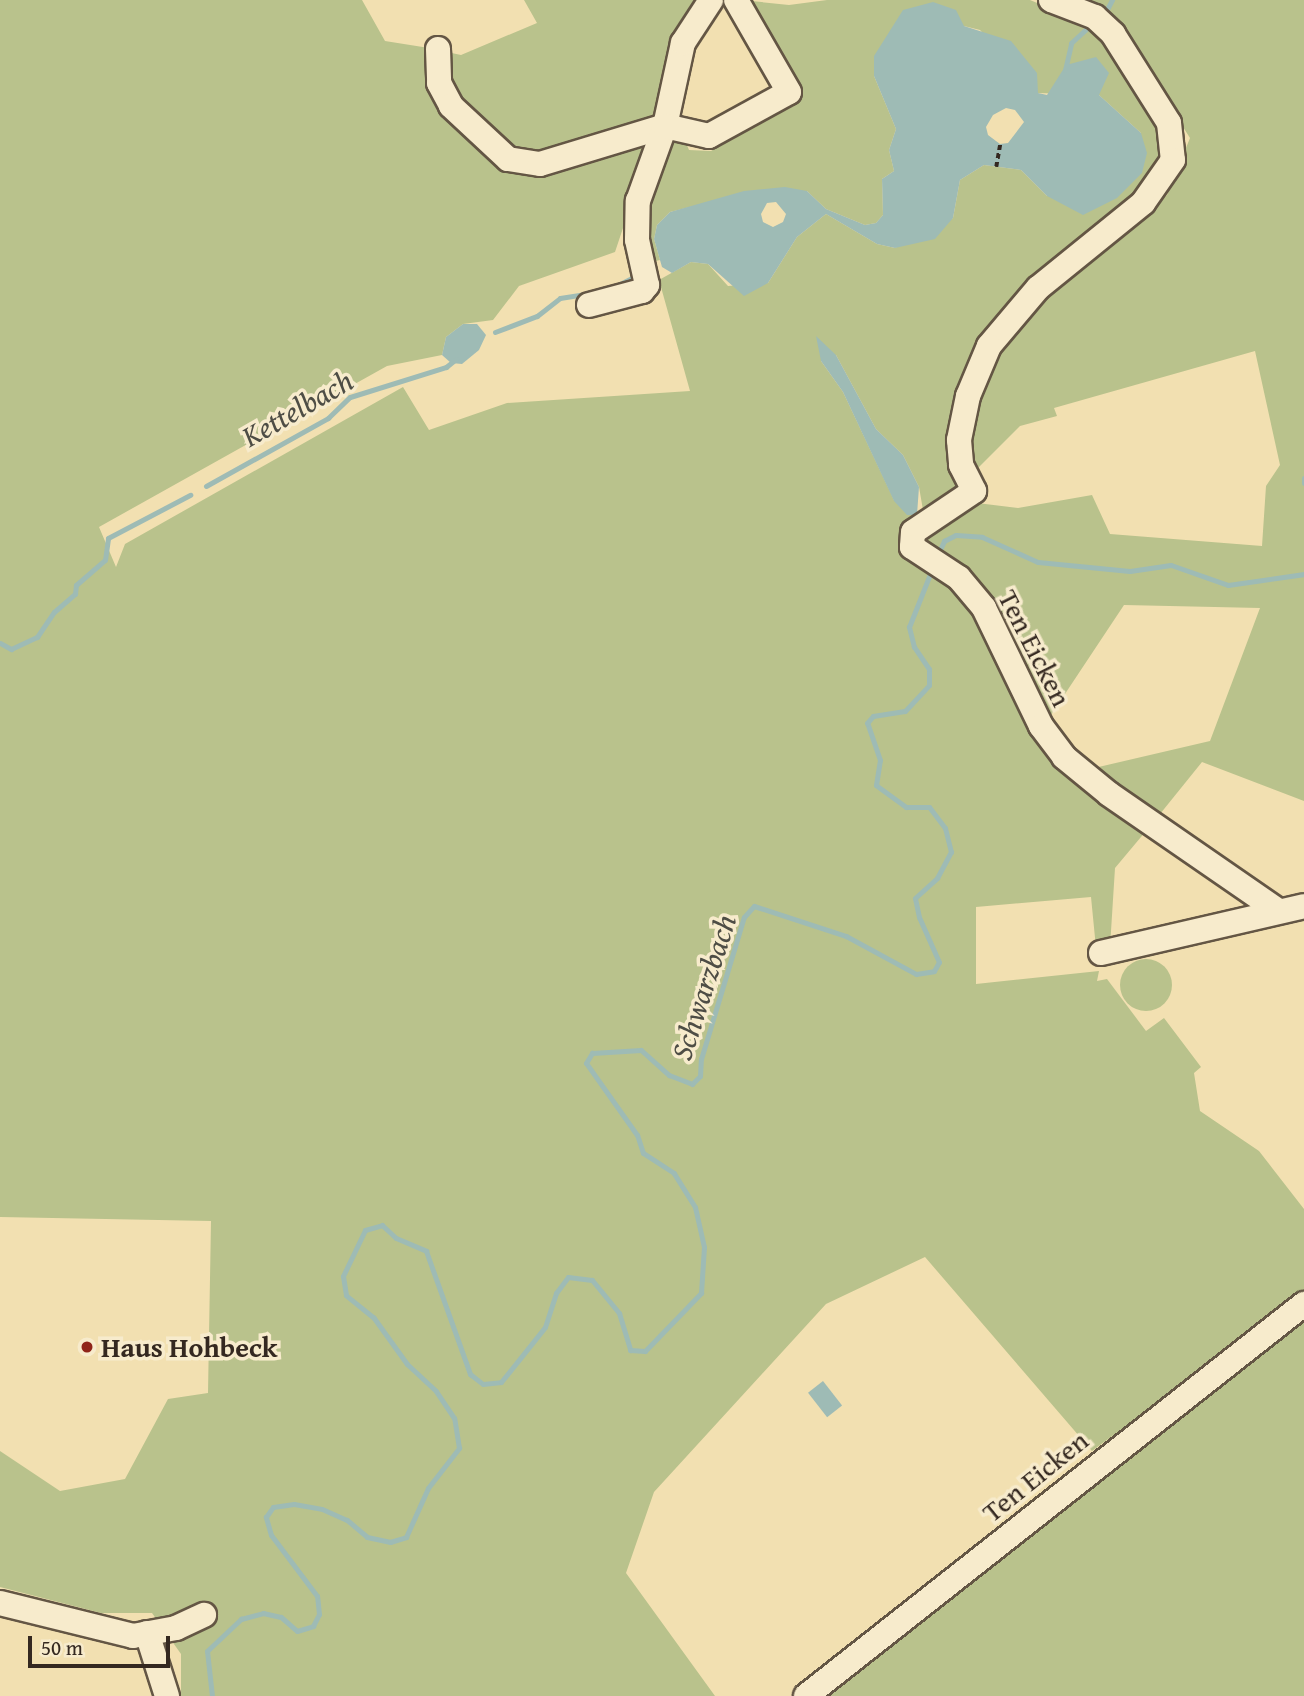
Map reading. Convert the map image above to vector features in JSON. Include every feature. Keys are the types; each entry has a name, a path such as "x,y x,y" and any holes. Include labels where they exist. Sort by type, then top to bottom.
{"lane":[{"path":"589,305 642,291 647,285 637,240 638,201 665,126 682,43 711,0"},
{"path":"438,49 443,93 508,159 540,164 665,126 709,136 789,92 736,0"},
{"name":"Ten Eicken","path":"1051,0 1095,17 1113,34 1169,123 1173,160 1150,196 1038,288 989,346 968,397 959,440 961,465 974,491 914,532 912,547 933,561 984,608 1041,726 1064,757 1119,802 1277,910"},
{"path":"1101,953 1277,910 1304,906"},
{"name":"Ten Eicken","path":"806,1696 1304,1304"},
{"path":"0,1602 133,1636 176,1628 204,1615"},
{"path":"147,1633 167,1696"}],"path":[{"path":"996,167 1000,145"}],"green space":[{"path":"0,0 362,0 385,41 429,48 432,78 519,167 654,135 615,252 519,286 493,320 463,324 446,337 442,355 387,366 99,527 116,567 125,544 403,387 429,430 507,403 690,391 659,280 691,262 708,264 728,286 768,283 797,237 826,214 877,244 895,248 953,218 960,180 984,165 1021,170 1047,196 1141,133 1099,95 1038,93 980,30 964,26 874,76 896,129 889,150 894,171 882,179 883,215 876,223 865,225 826,209 807,191 694,206 670,212 657,225 654,239 660,260 648,263 641,241 666,134 682,133 689,150 711,151 797,100 742,0 789,5 827,0 1030,0 1100,29 1148,95 1167,151 1140,194 1015,293 992,327 951,467 957,491 923,510 919,487 903,455 876,429 836,355 821,361 843,392 894,500 917,515 977,503 1018,508 1092,495 1110,534 1262,546 1266,486 1280,465 1255,351 1054,408 1057,416 1020,426 975,471 967,454 971,404 1009,337 1082,263 1167,195 1190,138 1120,28 1088,0 1304,0 1304,801 1202,762 1156,819 1090,769 1210,741 1260,608 1124,605 1047,721 1006,612 1002,624 1018,700 1146,831 1115,868 1110,947 1096,948 1091,897 976,907 976,984 1099,971 1097,981 1107,979 1146,1031 1164,1018 1201,1067 1194,1073 1200,1111 1259,1151 1304,1209 1304,1294 1092,1451 925,1257 826,1304 654,1492 626,1573 715,1696 181,1696 181,1654 152,1613 101,1613 0,1587 0,1451 60,1491 125,1479 168,1399 208,1393 211,1221 0,1217"},
{"path":"524,0 701,0 672,38 663,101 650,123 529,155 496,139 452,99 447,52 461,55 537,23"},
{"path":"1146,959 1156,961 1164,967 1170,975 1170,995 1164,1003 1156,1009 1146,1011 1136,1009 1128,1003 1122,995 1120,985 1122,975 1128,967 1136,961"},
{"path":"1304,1315 1304,1696 821,1696"}],"water":[{"path":"933,2 956,10 964,26 1011,41 1037,73 1038,93 1047,95 1066,65 1096,57 1109,73 1099,95 1141,133 1147,153 1142,173 1117,198 1083,215 1047,196 1021,170 984,165 960,180 953,218 935,239 895,248 877,244 826,214 797,237 768,283 744,296 708,264 691,262 672,273 662,267 654,239 657,225 670,212 744,191 785,187 807,191 826,209 865,225 876,223 883,215 882,179 894,171 889,150 896,129 874,76 874,56 903,10","holes":["1006,108 1015,110 1024,122 1008,143 1000,144 988,135 986,127 993,115","776,202 786,214 783,222 773,227 763,222 761,214 767,203"]},
{"path":"463,324 477,324 486,335 479,350 462,364 451,363 442,355 446,337"},
{"path":"816,336 836,355 876,429 903,455 919,487 917,515 907,515 894,501 843,392 821,361"},
{"path":"823,1381 842,1405 827,1417 808,1393"}],"waterway":[{"name":"Kettelbach","path":"1105,13 1112,0"},
{"name":"Kettelbach","path":"1065,70 1071,43 1088,27"},
{"name":"Kettelbach","path":"614,287 636,276"},
{"name":"Kettelbach","path":"495,332 537,316 560,298 591,293"},
{"name":"Kettelbach","path":"206,486 328,418 350,397 446,367 456,359"},
{"name":"Schwarzbach","path":"1304,478 1304,483"},
{"name":"Kettelbach","path":"0,643 11,649 37,637 54,612 75,594 76,585 105,560 108,538 190,495"},
{"name":"Schwarzbach","path":"937,556 944,541 956,535 982,537 1038,562 1130,571 1171,565 1228,585 1304,574"},
{"name":"Schwarzbach","path":"212,1696 207,1651 241,1619 263,1613 281,1617 297,1631 313,1626 319,1614 317,1596 271,1535 266,1517 273,1507 294,1504 322,1509 347,1520 367,1537 390,1542 406,1537 428,1488 459,1448 454,1418 436,1391 407,1364 374,1318 346,1295 343,1276 365,1230 382,1225 396,1238 426,1251 470,1374 483,1384 501,1382 545,1327 556,1293 568,1277 592,1280 619,1313 630,1350 645,1351 701,1293 704,1247 695,1207 674,1173 643,1153 637,1135 586,1063 592,1053 641,1050 669,1075 692,1084 700,1076 701,1059 744,917 754,906 846,936 916,974 934,971 939,962 919,917 915,898 937,878 951,852 945,828 929,807 906,807 876,785 880,760 867,723 873,716 905,711 929,685 929,669 914,647 909,627 932,569"}],"place":[{"name":"Haus Hohbeck","path":"87,1347"}]}
